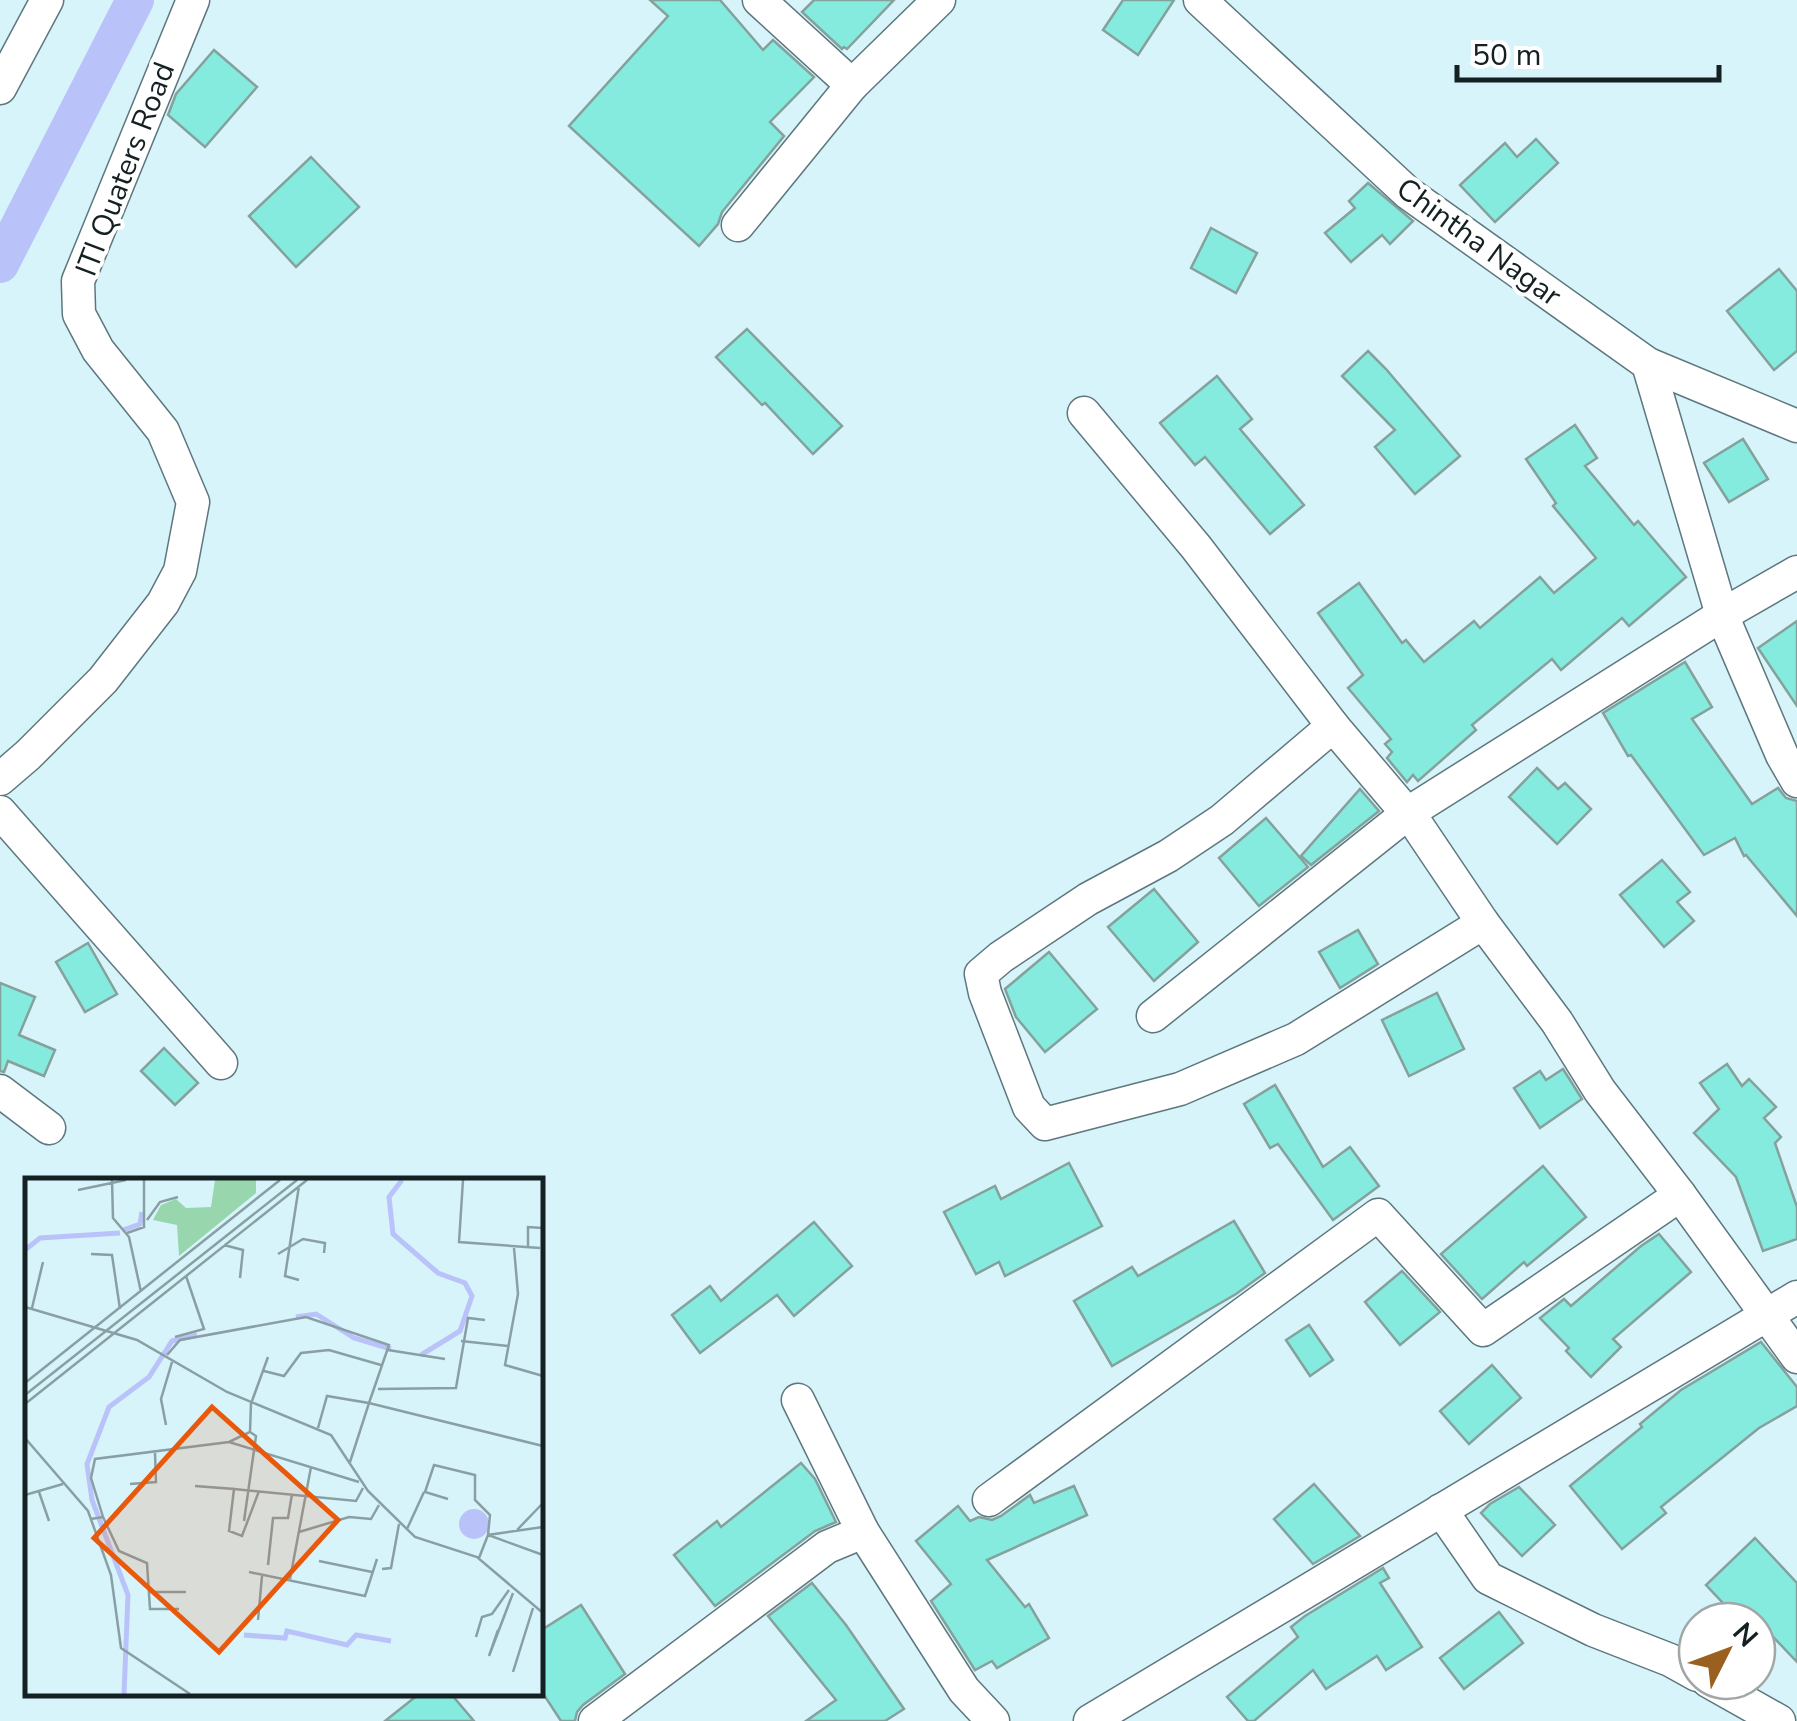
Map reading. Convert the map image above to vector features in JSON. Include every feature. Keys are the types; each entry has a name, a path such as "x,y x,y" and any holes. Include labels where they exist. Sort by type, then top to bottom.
{"street":[{"path":"0,88 47,0"},
{"name":"ITI Quaters Road","path":"0,778 103,680 163,602 180,571 194,502 163,431 98,350 80,314 78,281 192,0"},
{"path":"759,0 852,84"},
{"path":"738,226 852,84 939,0"},
{"name":"Chintha Nagar","path":"1200,0 1408,193 1648,364 1797,426"},
{"path":"1648,364 1722,614 1782,755 1797,780"},
{"path":"1084,413 1196,547 1333,726 1408,813 1557,1022 1600,1091 1797,1357"},
{"path":"1153,1016 1408,813 1722,614 1797,572"},
{"path":"1333,726 1222,820 1168,856 1088,899 1000,956 981,974 1029,1107 1045,1124 1180,1088 1296,1039 1484,923"},
{"path":"0,812 221,1064"},
{"path":"0,1090 49,1128"},
{"path":"989,1500 1378,1214 1483,1330 1680,1195"},
{"path":"1090,1721 1797,1296"},
{"path":"798,1400 863,1532 964,1690 994,1721"},
{"path":"1441,1510 1488,1578 1593,1630 1677,1664"},
{"path":"595,1721 828,1548 863,1532"},
{"path":"1744,1701 1779,1721"}],"building":[{"path":"650,0 720,0 763,50 773,40 814,77 770,122 784,136 699,246 569,126 668,16"},
{"path":"814,0 894,0 847,49 842,49 802,12"},
{"path":"1123,0 1174,0 1138,55 1103,30"},
{"path":"214,50 257,87 205,147 168,115 176,94"},
{"path":"1536,139 1558,163 1495,222 1460,185 1505,143 1517,157"},
{"path":"311,157 359,207 296,267 249,216"},
{"path":"1368,183 1413,221 1390,244 1382,235 1351,262 1325,233 1355,208 1349,201"},
{"path":"1211,228 1257,253 1236,293 1191,268"},
{"path":"1779,269 1797,291 1797,351 1774,370 1727,311"},
{"path":"747,329 842,426 813,454 716,357"},
{"path":"1368,351 1460,456 1415,494 1375,447 1395,430 1342,376"},
{"path":"1217,376 1252,419 1240,429 1304,505 1270,534 1205,457 1195,465 1160,423"},
{"path":"1575,425 1597,458 1585,466 1634,525 1638,521 1686,577 1629,626 1622,618 1561,670 1552,659 1472,725 1476,730 1418,781 1413,775 1407,782 1387,758 1392,752 1385,744 1391,739 1348,688 1363,675 1318,613 1359,583 1402,643 1406,640 1424,662 1474,621 1480,628 1540,577 1554,593 1596,558 1553,506 1556,503 1526,459"},
{"path":"1743,439 1768,479 1729,502 1704,463"},
{"path":"1797,621 1797,706 1758,648"},
{"path":"1685,662 1712,707 1692,719 1752,804 1778,788 1786,798 1797,801 1797,916 1744,856 1735,838 1704,855 1628,756 1603,713"},
{"path":"1537,768 1558,789 1565,783 1591,809 1557,844 1509,797"},
{"path":"1360,789 1379,811 1311,865 1301,856"},
{"path":"1266,818 1308,867 1259,906 1219,858"},
{"path":"1662,860 1690,892 1677,902 1694,921 1664,947 1620,895"},
{"path":"1154,889 1198,942 1154,981 1108,927"},
{"path":"1358,930 1378,964 1340,988 1319,952"},
{"path":"88,943 117,994 85,1012 56,962"},
{"path":"1049,952 1097,1009 1045,1052 1016,1017 1005,989"},
{"path":"0,983 35,997 19,1035 55,1050 44,1076 8,1061 4,1072 0,1071"},
{"path":"1437,993 1464,1049 1409,1076 1382,1020"},
{"path":"164,1048 198,1083 175,1105 141,1071"},
{"path":"1727,1064 1742,1086 1749,1079 1776,1107 1764,1118 1781,1137 1775,1143 1797,1207 1797,1239 1763,1251 1736,1177 1694,1133 1719,1109 1700,1083"},
{"path":"1563,1069 1582,1099 1540,1128 1514,1088 1540,1071 1546,1080"},
{"path":"1275,1085 1323,1167 1350,1147 1379,1186 1333,1220 1278,1144 1270,1148 1244,1104"},
{"path":"1069,1163 1102,1226 1005,1276 999,1262 976,1274 944,1212 995,1186 1001,1199"},
{"path":"1543,1166 1586,1217 1527,1266 1524,1262 1482,1299 1441,1254"},
{"path":"1234,1221 1265,1273 1112,1366 1074,1301 1132,1267 1138,1276"},
{"path":"814,1222 852,1266 794,1316 777,1295 700,1353 672,1315 710,1286 721,1301"},
{"path":"1659,1234 1691,1272 1613,1339 1621,1347 1591,1377 1540,1318 1564,1299 1571,1306"},
{"path":"1402,1271 1440,1312 1400,1345 1365,1302"},
{"path":"1309,1325 1333,1360 1310,1376 1286,1340"},
{"path":"1761,1342 1797,1387 1797,1406 1759,1428 1661,1507 1666,1513 1622,1549 1570,1486 1681,1390"},
{"path":"1492,1365 1521,1398 1469,1444 1440,1411"},
{"path":"801,1463 815,1479 836,1522 815,1531 715,1606 674,1555 717,1521 721,1527"},
{"path":"1314,1484 1360,1536 1313,1564 1274,1519"},
{"path":"1074,1486 1087,1515 987,1560 1025,1607 1029,1604 1049,1638 997,1668 992,1661 975,1670 931,1601 951,1584 916,1541 958,1506 970,1521 979,1517 992,1520 1030,1495 1034,1503"},
{"path":"1519,1487 1555,1525 1522,1556 1481,1513"},
{"path":"1755,1538 1797,1583 1797,1662 1777,1641 1777,1601 1721,1601 1706,1585"},
{"path":"1383,1568 1389,1578 1380,1583 1422,1647 1386,1670 1377,1656 1326,1689 1313,1670 1254,1721 1248,1721 1227,1697 1298,1637 1291,1627"},
{"path":"812,1583 904,1709 885,1721 806,1721 836,1700 768,1616"},
{"path":"581,1605 625,1674 583,1705 575,1721 561,1721 542,1692 542,1630"},
{"path":"1499,1612 1523,1643 1464,1689 1440,1658"},
{"path":"416,1696 453,1696 474,1721 385,1721"}],"waterway":[{"path":"0,264 135,0"}]}
